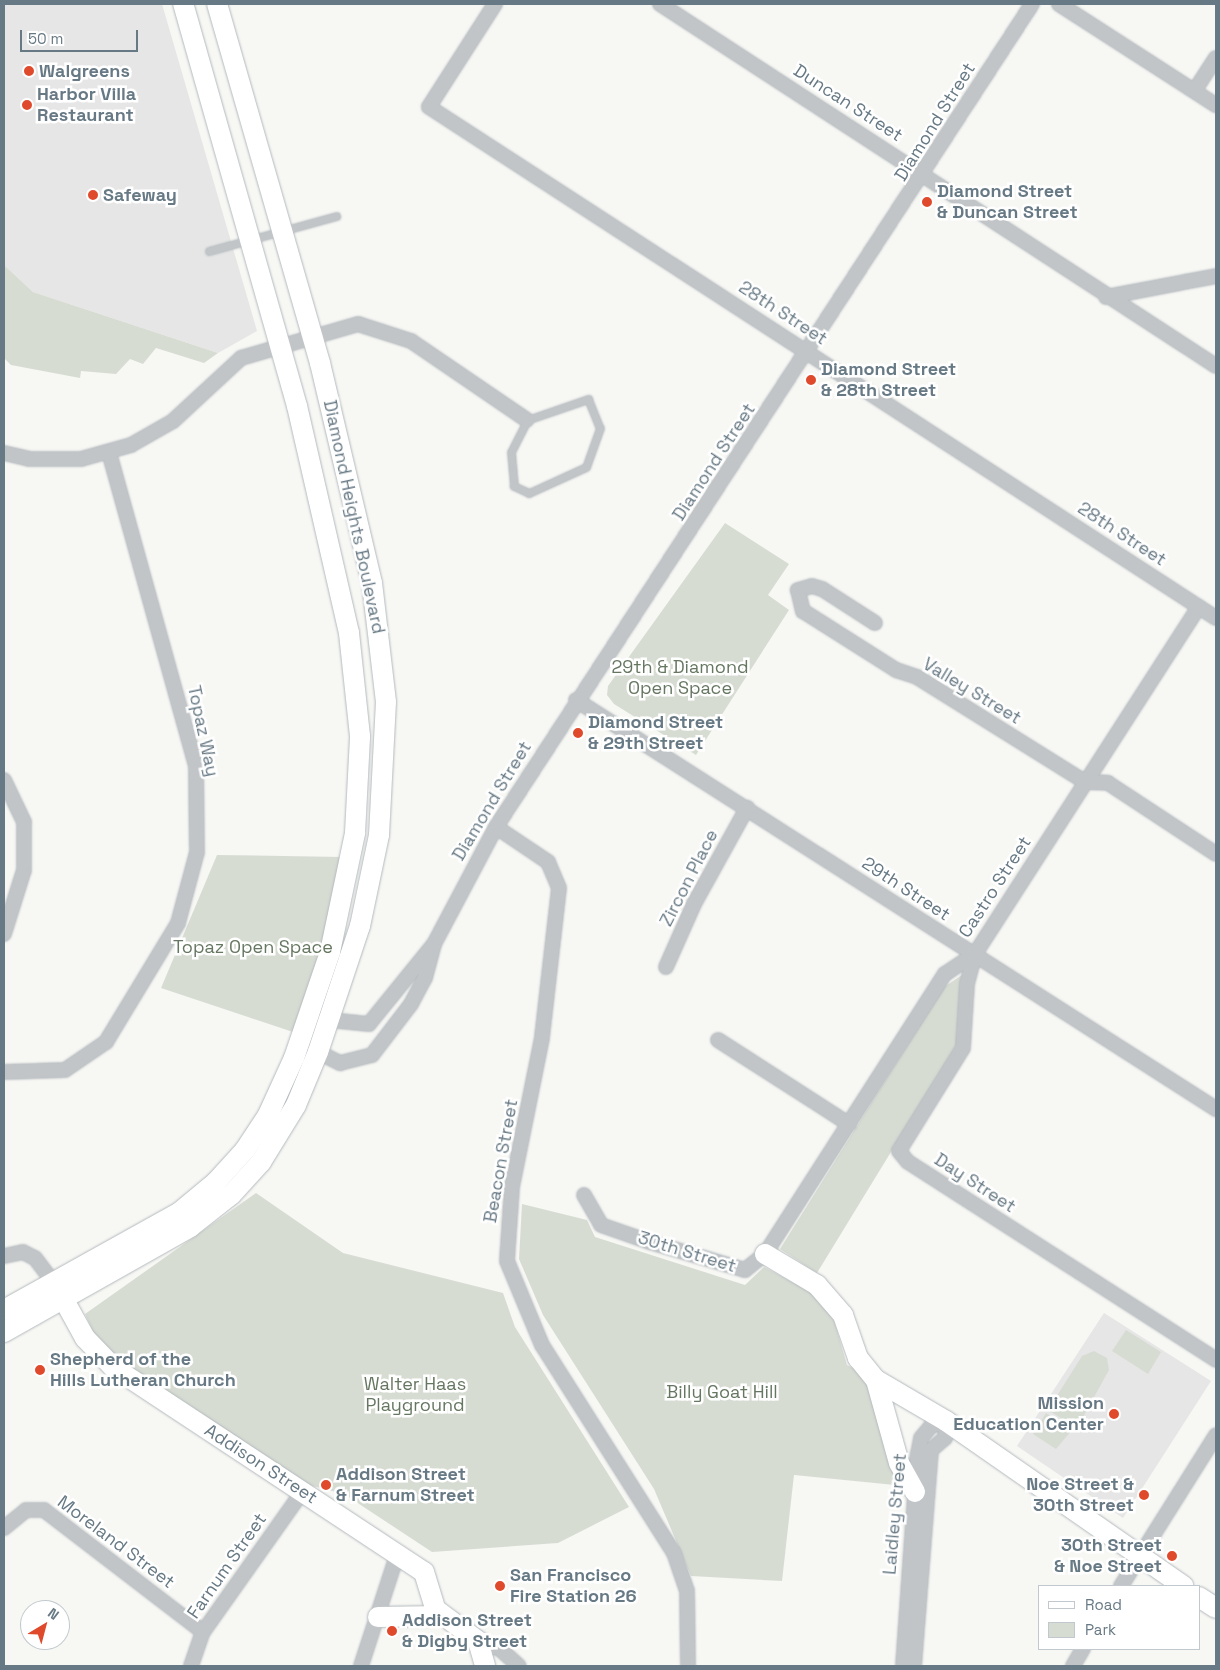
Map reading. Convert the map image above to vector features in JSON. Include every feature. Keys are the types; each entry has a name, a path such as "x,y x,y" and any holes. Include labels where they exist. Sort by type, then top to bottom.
{"main road":[{"name":"Diamond Heights Boulevard","path":"4,1310 180,1212 216,1182 268,1115 305,1028 346,893 355,825 360,736 349,632 280,346 183,4"},
{"name":"Diamond Heights Boulevard","path":"4,1332 64,1300 190,1227 231,1195 275,1144 318,1052 374,868 386,769 386,702 372,583 312,337 217,4"},
{"path":"765,1254 817,1285 844,1315 858,1358 876,1380 946,1421 1139,1558 1181,1585"},
{"name":"Addison Street","path":"64,1300 85,1338 113,1367 424,1572 435,1609 442,1616"},
{"path":"876,1380 899,1463 916,1492"},
{"path":"1200,1598 1216,1608"},
{"path":"378,1617 442,1616 478,1641 485,1666"}],"street":[{"name":"28th Street","path":"495,4 429,107 1216,618"},
{"name":"Duncan Street","path":"660,4 905,161 922,177 1106,297 1216,366"},
{"name":"Diamond Street","path":"305,1028 329,1020 361,1025 378,1018 434,944 496,827 576,700 809,352 1032,4"},
{"path":"1059,4 1216,105"},
{"path":"1194,90 1216,58"},
{"path":"1106,297 1216,276"},
{"path":"4,453 57,460 109,452 173,421 242,358 358,324 411,342 527,420"},
{"name":"Topaz Way","path":"4,1072 65,1070 106,1042 178,923 197,852 196,766 109,452"},
{"name":"Valley Street","path":"875,623 822,589 812,586 798,590 803,611 1085,782 1108,783 1216,854"},
{"name":"Castro Street","path":"765,1254 945,974 975,954 1199,607"},
{"name":"29th Street","path":"576,700 1216,1109"},
{"path":"4,780 24,822 24,870 4,934"},
{"name":"Zircon Place","path":"666,967 694,904 747,808"},
{"name":"Beacon Street","path":"496,827 548,862 559,888 542,1038 512,1187 507,1261 542,1345 674,1554 687,1591 688,1666"},
{"name":"Diamond Street","path":"318,1052 340,1063 380,1049 425,978 434,944"},
{"name":"Day Street","path":"975,954 967,984 963,1048 899,1151 908,1162 1216,1360"},
{"path":"305,1028 318,1052"},
{"path":"718,1040 849,1124"},
{"name":"30th Street","path":"584,1195 600,1225 745,1270 765,1254"},
{"name":"Addison Street","path":"4,1256 28,1254 54,1282 64,1300"},
{"name":"Laidley Street","path":"903,1666 921,1438 931,1426 946,1421 945,1438 932,1450 914,1666"},
{"path":"1122,1585 1216,1435"},
{"name":"Farnum Street","path":"191,1666 203,1632 303,1491"},
{"name":"Moreland Street","path":"4,1528 26,1510 44,1510 203,1632"},
{"path":"361,1666 397,1554"},
{"path":"478,1641 500,1649 519,1666"},
{"path":"1073,1666 1082,1650"}],"lane":[{"path":"209,251 281,229 336,216"},
{"path":"588,399 600,428 586,467 529,492 514,486 511,452 527,420 588,399"}],"shaded area":[{"path":"4,4 162,4 257,331 218,353 33,292 4,265"},
{"name":"Mission Education Center","path":"1104,1313 1211,1381 1123,1518 1017,1446"}],"green space":[{"path":"4,265 33,292 218,353 204,363 156,348 143,364 130,359 116,374 81,371 80,378 11,365 4,358"},
{"name":"29th & Diamond Open Space","path":"725,523 789,564 768,595 789,610 696,755 614,704 607,695 608,686"},
{"name":"Topaz Open Space","path":"217,855 343,857 316,972 293,1032 161,988"},
{"path":"962,975 957,1044 817,1273 780,1249 944,987"},
{"name":"Walter Haas Playground","path":"256,1193 343,1253 503,1293 515,1327 629,1507 558,1543 432,1552 344,1494 305,1484 116,1360 96,1338 85,1314"},
{"name":"Billy Goat Hill","path":"522,1204 587,1220 595,1237 745,1285 764,1267 809,1291 834,1320 847,1365 876,1380 886,1454 905,1486 794,1475 782,1581 691,1576 654,1489 543,1315 519,1259"},
{"path":"1126,1330 1161,1352 1148,1374 1112,1351"},
{"path":"1094,1351 1107,1358 1109,1370 1077,1428 1048,1410 1082,1356"},
{"path":"1046,1413 1072,1430 1056,1449 1033,1434"}],"place":[{"name":"Walgreens","path":"29,71"},
{"name":"Harbor Villa Restaurant","path":"27,105"},
{"name":"Safeway","path":"93,195"},
{"name":"Diamond Street & Duncan Street","path":"927,202"},
{"name":"Diamond Street & 28th Street","path":"811,380"},
{"name":"Diamond Street & 29th Street","path":"578,733"},
{"name":"Shepherd of the Hills Lutheran Church","path":"40,1370"},
{"name":"Mission Education Center","path":"1114,1414"},
{"name":"Addison Street & Farnum Street","path":"326,1485"},
{"name":"Noe Street & 30th Street","path":"1144,1495"},
{"name":"30th Street & Noe Street","path":"1172,1556"},
{"name":"San Francisco Fire Station 26","path":"500,1586"},
{"name":"Addison Street & Digby Street","path":"392,1631"}]}
